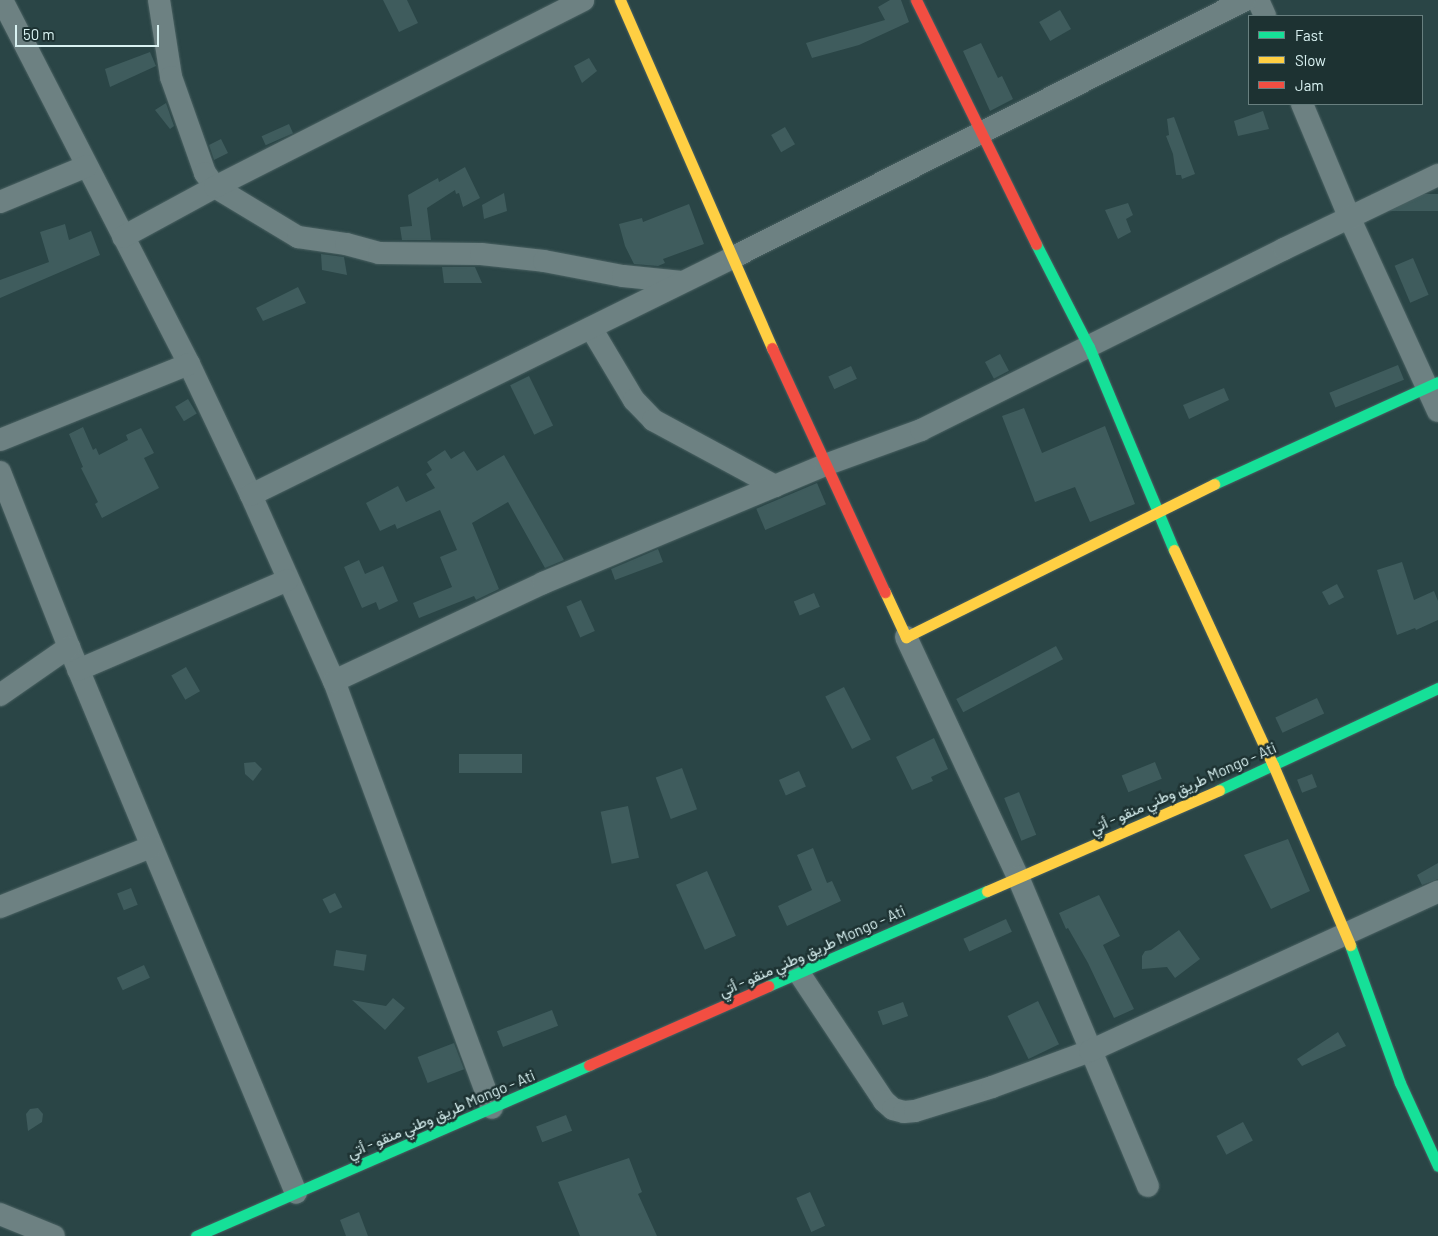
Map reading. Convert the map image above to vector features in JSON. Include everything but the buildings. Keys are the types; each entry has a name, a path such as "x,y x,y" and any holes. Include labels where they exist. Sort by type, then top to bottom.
{"street":[{"path":"2,0 189,364 251,495 334,681 492,1108"},
{"path":"159,0 171,77 205,172 215,187 298,237 346,244 379,253 480,254 544,261 623,276 682,282"},
{"path":"123,237 215,187 583,0"},
{"path":"620,0 732,258 825,465 1018,877 1148,1186"},
{"path":"916,0 980,133 1089,347 1157,512 1273,764 1346,934 1400,1083 1438,1166"},
{"path":"251,495 732,258 1245,0"},
{"path":"1258,0 1265,15"},
{"path":"1302,105 1350,219 1433,384 1438,411"},
{"path":"0,202 87,166"},
{"path":"334,681 543,583 825,465 921,430 1284,249 1350,219 1438,175"},
{"path":"591,328 634,400 653,420 775,486"},
{"path":"0,440 189,364"},
{"path":"906,637 1216,483 1433,384"},
{"path":"0,472 78,670 296,1193"},
{"path":"78,670 288,580"},
{"path":"0,695 69,647"},
{"name":"طريق وطني منقو - أتي Mongo - Ati","path":"196,1236 1018,877 1273,764 1438,688"},
{"path":"0,907 151,847"},
{"path":"799,973 884,1101 893,1109 899,1111 915,1111 992,1087 1090,1051 1438,892"},
{"path":"0,1214 54,1236"}],"traffic: fast":[{"path":"1036,244 1089,347 1174,550"},
{"path":"1214,484 1438,382"},
{"path":"1219,790 1438,688"},
{"path":"768,986 987,891"},
{"path":"1350,945 1400,1083 1438,1166"},
{"path":"196,1236 589,1065"}],"traffic: slow":[{"path":"620,0 772,348"},
{"path":"885,592 906,637 1214,484"},
{"path":"1174,550 1273,765 1350,945"},
{"path":"987,891 1219,790"}],"traffic: jam":[{"path":"916,0 1036,244"},
{"path":"772,348 885,592"},
{"path":"589,1065 768,986"}]}
